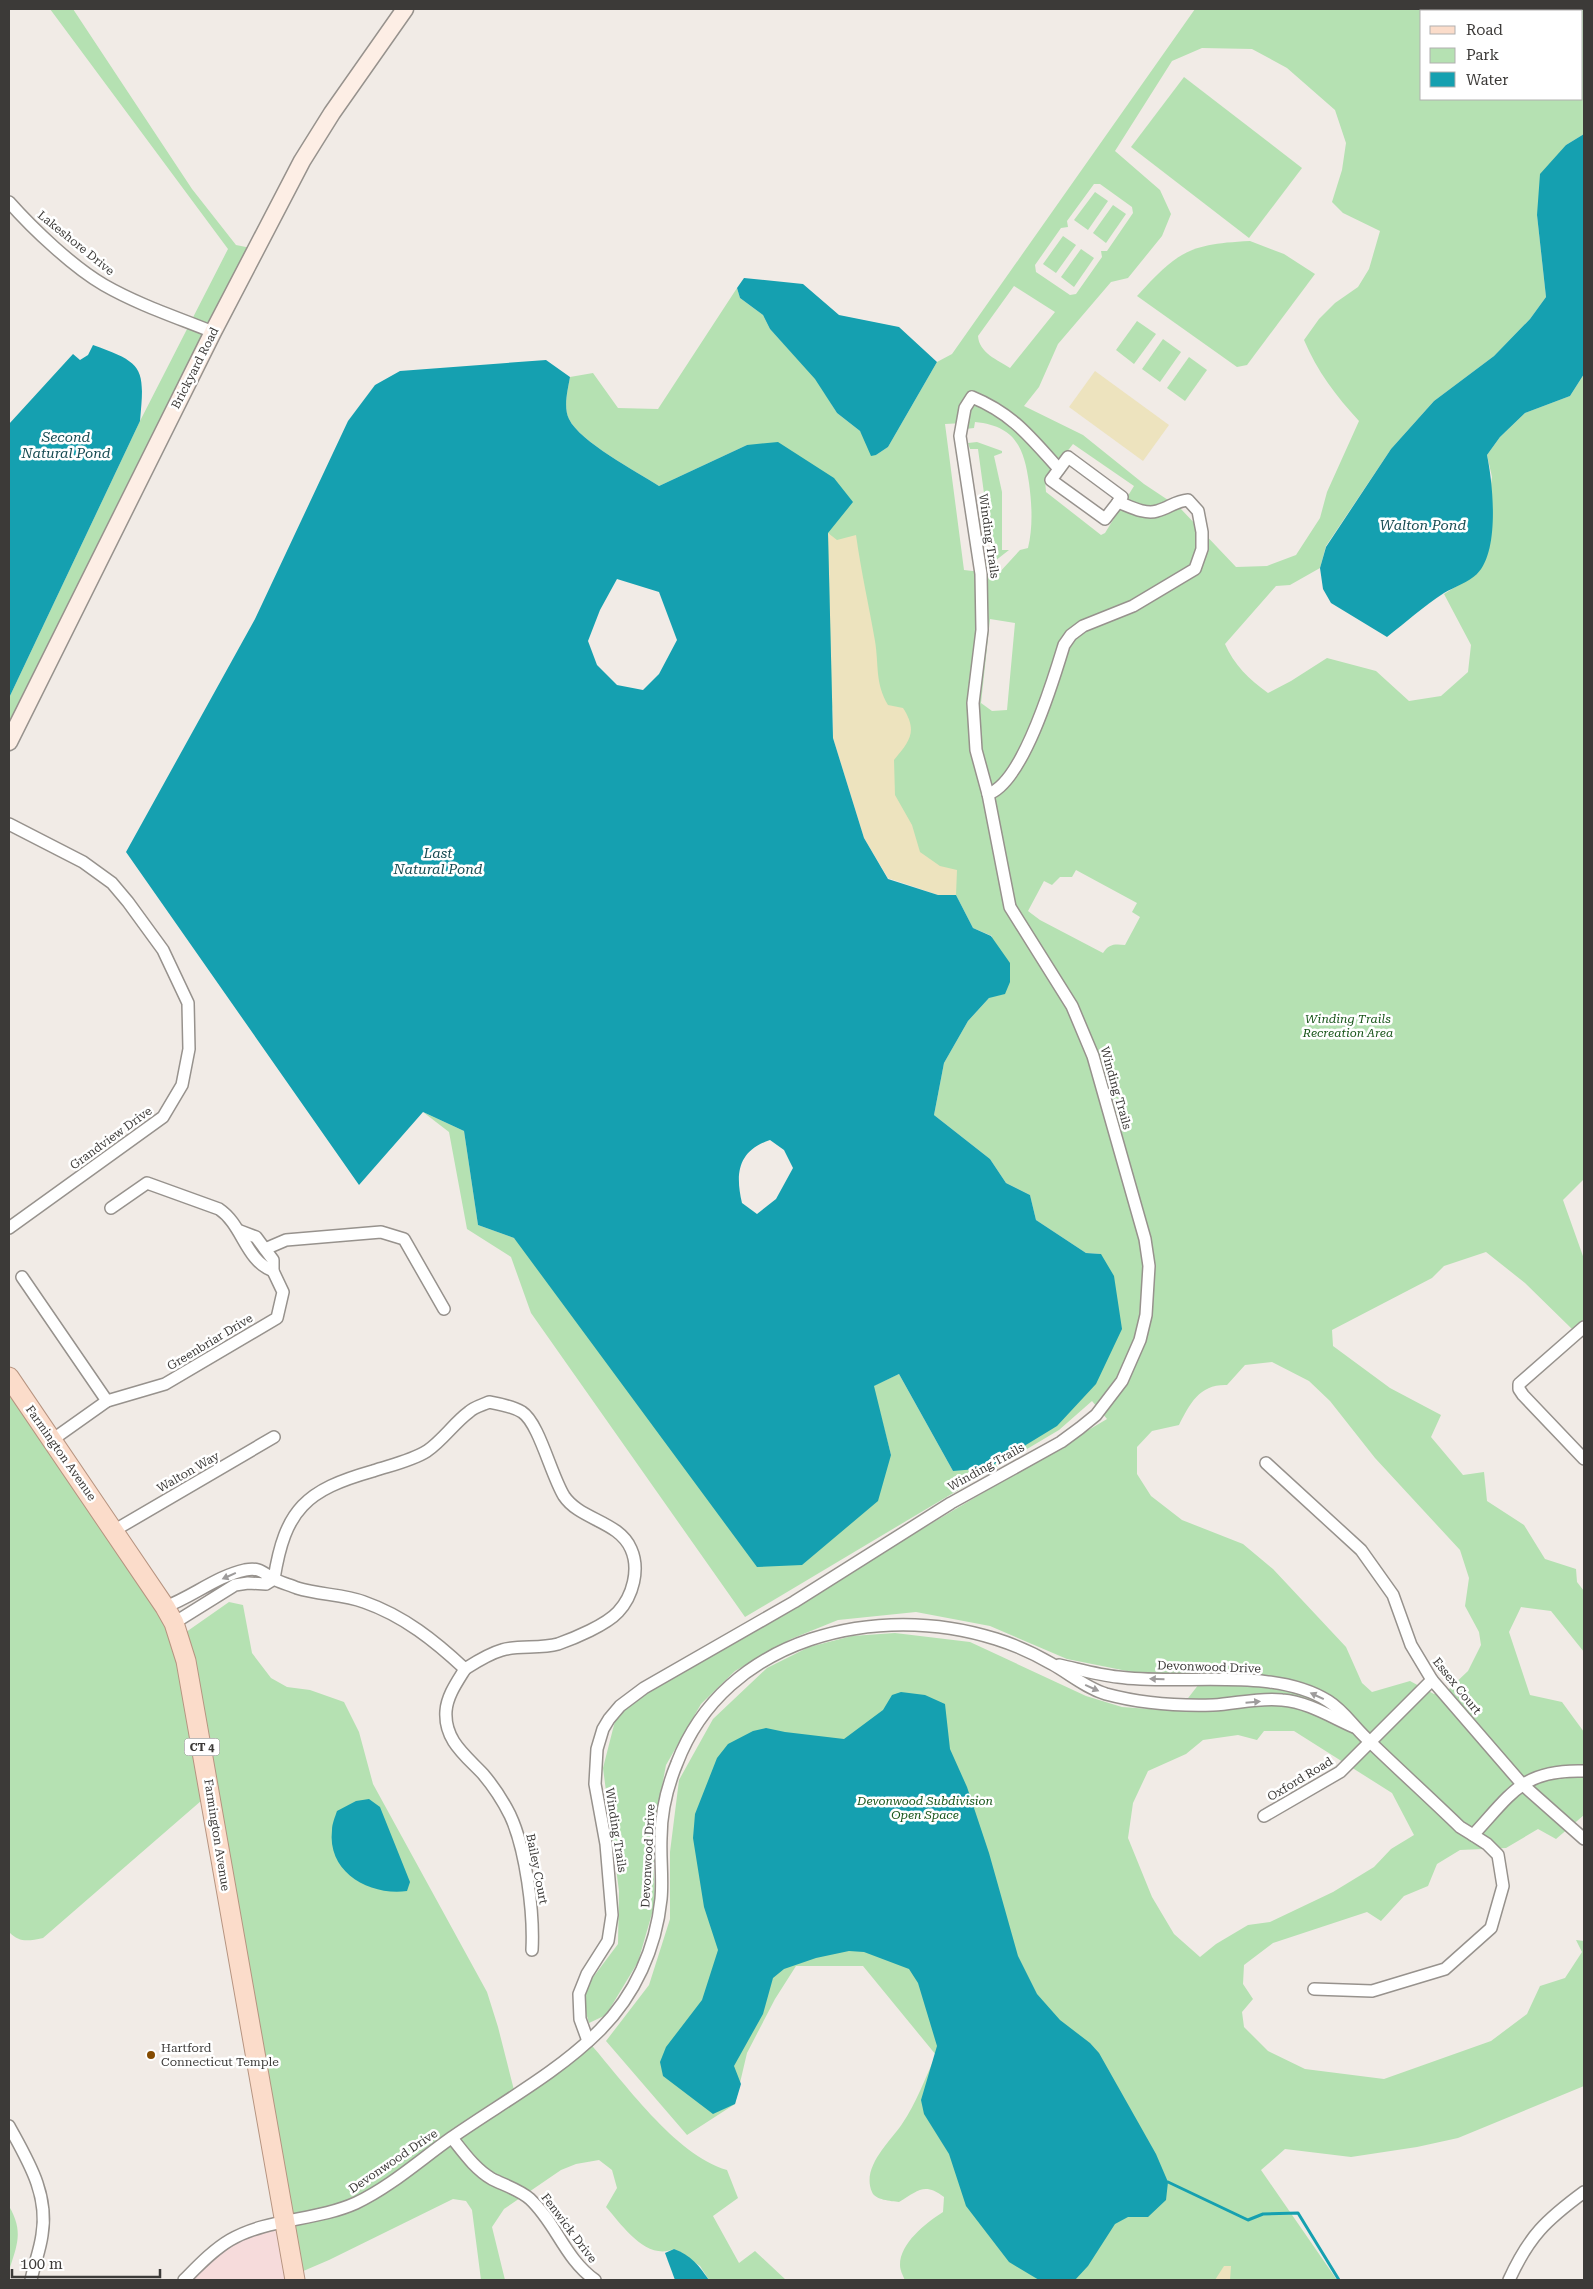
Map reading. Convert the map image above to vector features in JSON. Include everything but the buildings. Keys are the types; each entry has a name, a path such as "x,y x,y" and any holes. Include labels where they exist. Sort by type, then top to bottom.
{"main road":[{"name":"Farmington Avenue","path":"9,1377 115,1530 170,1615 186,1661 295,2280"}],"street":[{"name":"Brickyard Road","path":"9,742 213,332 302,161 332,112 405,9"},
{"name":"Lakeshore Drive","path":"9,202 37,230 102,284 144,306 213,332"},
{"name":"Winding Trails","path":"588,2041 580,2019 579,1994 587,1974 608,1941 612,1915 606,1844 596,1801 597,1749 603,1729 615,1712 644,1688 794,1602 950,1503 1061,1442 1080,1428 1110,1398 1133,1360 1140,1340 1146,1315 1149,1266 1141,1222 1084,1032 1072,1006 1014,914 1007,897 988,794 973,733 973,703 982,630 981,574 960,436 965,408 972,397 989,404 1018,424 1059,469"},
{"path":"1068,457 1122,496 1105,519 1051,480 1059,469 1068,457"},
{"path":"988,794 999,788 1032,736 1064,645 1071,635 1083,626 1133,606 1184,577 1195,569 1200,561 1201,527 1198,510 1188,500 1176,502 1156,512 1144,511 1118,502"},
{"name":"Grandview Drive","path":"9,824 83,862 112,883 128,902 163,950 188,1003 189,1049 182,1085 163,1117 9,1228"},
{"path":"111,1208 147,1184 219,1209 227,1214 240,1231 252,1255 266,1268 273,1270"},
{"path":"240,1231 256,1237 266,1249 286,1240 381,1232 404,1239 444,1309"},
{"name":"Greenbriar Drive","path":"52,1440 107,1401 165,1384 277,1318 283,1292 273,1270 273,1260 266,1249"},
{"path":"22,1277 107,1401"},
{"path":"1584,1327 1519,1384 1519,1389 1523,1395 1584,1459"},
{"path":"170,1615 180,1602 230,1575 246,1570 263,1570 274,1579 299,1588 364,1602 382,1610 417,1628 465,1669 482,1658 503,1649 528,1649 557,1644 588,1631 618,1613 631,1592 636,1569 631,1548 619,1532 580,1512 565,1498 552,1475 534,1425 523,1412 489,1402 470,1411 427,1451 404,1462 342,1480 319,1493 300,1508 288,1524 278,1555 274,1579 266,1584 248,1583 235,1585 170,1615"},
{"name":"Walton Way","path":"115,1530 274,1438"},
{"name":"Essex Court","path":"1266,1463 1361,1550 1393,1595 1411,1645 1432,1680 1522,1784 1584,1839"},
{"name":"Devonwood Drive","path":"184,2280 228,2241 284,2222 329,2213 360,2201 557,2066 588,2041 615,2013 633,1987 653,1940 661,1897 664,1802 678,1758 695,1725 714,1701 735,1682 764,1661 791,1646 841,1630 888,1624 971,1632 1001,1640 1051,1663 1082,1683 1105,1693 1156,1702 1211,1705 1281,1700 1315,1708 1354,1727"},
{"name":"Devonwood Drive","path":"1051,1663 1119,1678 1282,1684 1327,1700 1344,1713 1354,1727 1460,1827 1488,1844 1498,1855 1503,1886 1491,1928 1445,1968 1372,1991 1314,1989"},
{"name":"Bailey Court","path":"465,1669 452,1691 446,1710 449,1735 458,1750 482,1774 499,1795 511,1817 519,1839 534,1924 532,1950"},
{"name":"Oxford Road","path":"1264,1816 1340,1772 1432,1680"},
{"path":"1473,1835 1522,1784 1537,1775 1559,1770 1584,1771"},
{"path":"9,2126 33,2171 40,2189 43,2207 42,2237 31,2280"},
{"name":"Fenwick Drive","path":"452,2138 482,2172 532,2200 567,2252 582,2270 594,2280"},
{"path":"1509,2280 1521,2253 1550,2217 1584,2192"}],"shaded area":[{"path":"284,2222 295,2280 184,2280 217,2250"}],"green space":[{"path":"50,9 73,9 192,189 236,245 256,249 9,742 9,698 140,421 228,249"},
{"path":"1195,9 1584,9 1584,134 1566,145 1537,215 1546,297 1530,319 1494,356 1434,401 1391,449 1326,546 1320,568 1290,585 1276,586 1225,644 1233,659 1243,671 1268,693 1327,658 1376,671 1409,701 1441,696 1468,672 1471,645 1444,594 1478,573 1492,477 1487,455 1500,437 1525,413 1570,396 1584,374 1584,1179 1563,1200 1584,1259 1584,1319 1572,1329 1525,1283 1486,1252 1444,1266 1432,1278 1332,1330 1333,1346 1390,1388 1441,1415 1431,1437 1463,1475 1484,1472 1487,1501 1524,1525 1545,1559 1576,1569 1577,1582 1584,1591 1584,1652 1551,1611 1521,1607 1509,1632 1530,1695 1562,1702 1584,1732 1584,1815 1556,1839 1538,1829 1506,1848 1460,1850 1437,1864 1428,1886 1404,1896 1381,1921 1367,1912 1273,1943 1244,1965 1243,1984 1253,1999 1242,2012 1244,2027 1268,2051 1305,2069 1384,2079 1491,2041 1527,2014 1540,1986 1565,1978 1582,1952 1576,1940 1584,1941 1584,2086 1458,2138 1417,2147 1351,2157 1285,2149 1261,2170 1337,2280 905,2280 900,2265 904,2249 915,2234 943,2212 944,2197 937,2192 926,2189 916,2192 899,2202 888,2201 876,2197 872,2192 870,2173 878,2155 912,2108 936,2055 863,1966 796,1966 775,1999 747,2053 735,2104 687,2135 606,2041 649,1985 670,1919 670,1852 679,1780 713,1719 767,1668 809,1647 852,1636 895,1633 970,1642 1086,1696 1122,1707 1178,1711 1206,1675 1132,1672 1067,1659 990,1626 916,1612 838,1620 791,1639 735,1671 701,1704 666,1765 653,1835 655,1903 638,1962 606,2015 589,2023 583,2003 588,1984 618,1944 619,1891 603,1768 615,1721 626,1705 1107,1419 1092,1401 1059,1430 745,1617 531,1313 511,1257 467,1229 449,1132 423,1112 464,1131 478,1225 514,1238 891,1455 873,1386 899,1374 953,1471 1101,1254 1086,1253 1036,1220 1030,1195 1006,1183 990,1159 934,1115 944,1063 968,1021 989,998 992,936 973,928 956,895 888,878 747,445 659,486 610,456 584,437 569,419 566,404 570,377 593,373 618,408 658,409 737,288 740,298 763,315 770,329 816,379 837,413 860,431 876,455 888,447 937,362 952,354","holes":["1202,48 1252,49 1287,68 1335,110 1346,143 1342,170 1332,202 1343,213 1380,231 1369,269 1358,287 1335,303 1319,319 1304,340 1328,383 1359,421 1327,492 1320,518 1296,555 1267,566 1236,567 1180,508 1144,484 1083,435 1024,406 1039,387 1058,344 1111,282 1128,278 1162,236 1171,214 1160,190 1115,151 1172,61","1094,184 1100,184 1132,207 1133,213 1107,251 1101,251 1102,257 1076,294 1070,295 1036,272 1035,265 1061,228 1068,227 1067,221","1014,286 1055,312 1010,368 985,351 979,342 978,336","975,422 989,424 1000,428 1008,434 1020,449 1027,470 1032,516 1028,548 1020,550 998,574 964,570 945,424 964,423 965,429 974,428","1073,444 1134,486 1105,533 1101,535 1046,492 1045,480","990,619 1015,623 1007,710 992,711 981,703","1076,870 1137,903 1132,912 1140,917 1125,945 1112,945 1103,953 1040,920 1028,911 1044,881 1052,885 1060,877 1072,877","1272,1362 1309,1381 1330,1401 1375,1458 1460,1550 1469,1578 1465,1606 1479,1632 1481,1645 1468,1671 1448,1690 1434,1694 1410,1681 1372,1692 1362,1683 1346,1647 1273,1569 1243,1544 1182,1520 1151,1496 1137,1474 1137,1447 1152,1431 1179,1425 1187,1409 1203,1391 1227,1385 1245,1365","1264,1731 1294,1731 1392,1793 1414,1835 1391,1849 1374,1867 1333,1892 1270,1922 1248,1925 1216,1944 1200,1957 1174,1934 1152,1897 1128,1838 1133,1803 1148,1771 1186,1754 1203,1740 1238,1735 1257,1740"]},
{"path":"1184,77 1302,168 1249,238 1131,147"},
{"path":"1095,192 1108,201 1088,230 1074,220"},
{"path":"1113,205 1126,214 1106,243 1093,233"},
{"path":"1063,236 1076,245 1056,273 1043,264"},
{"path":"1250,241 1284,254 1315,274 1247,365 1237,367 1137,296 1163,269 1186,253 1212,245"},
{"path":"1081,249 1094,258 1074,287 1061,277"},
{"path":"1137,321 1156,334 1134,364 1116,350"},
{"path":"1163,339 1181,352 1160,382 1142,369"},
{"path":"1189,357 1207,370 1185,401 1167,388"},
{"path":"977,442 1002,451 1002,453 994,456 1002,492 1002,550 1009,550 986,568 984,563 993,560 978,449 970,449 968,443"},
{"path":"9,1377 179,1637 229,1602 243,1605 252,1653 271,1678 287,1687 310,1690 344,1702 359,1732 373,1784 487,1992 515,2094 588,2041 651,2115 669,2133 688,2149 708,2162 727,2170 738,2198 713,2216 739,2263 755,2251 786,2280 709,2280 700,2266 674,2249 654,2250 644,2246 627,2231 606,2207 617,2188 612,2170 599,2160 576,2164 561,2170 504,2209 492,2227 505,2280 481,2280 472,2210 466,2201 453,2199 329,2260 294,2275 209,1794 43,1938 21,1940 9,1932"},
{"path":"9,2206 14,2215 18,2238 9,2271"}],"sand":[{"path":"1095,371 1169,425 1143,461 1069,407"},
{"path":"828,533 837,540 856,535 875,641 881,689 888,705 903,708 910,723 911,730 908,741 894,760 895,795 912,825 920,852 940,866 957,870 956,895 938,895 888,878 864,838 833,738"},
{"path":"1224,2266 1231,2266 1230,2280 1215,2280"}],"water":[{"name":"Walton Pond","path":"1584,134 1584,374 1570,396 1525,413 1500,437 1487,455 1493,499 1492,534 1489,550 1477,574 1470,580 1437,598 1387,637 1331,603 1323,589 1320,568 1326,547 1391,449 1434,401 1494,356 1530,319 1546,297 1537,215 1540,174 1566,145"},
{"path":"744,278 803,284 839,315 899,327 937,362 888,447 871,456 860,431 837,413 815,379 770,329 763,315 740,298 737,288"},
{"name":"Second Natural Pond","path":"93,345 123,357 138,370 142,389 140,421 9,698 9,424 73,354 80,360 88,355"},
{"name":"Last Natural Pond","path":"546,360 570,377 566,409 569,419 575,428 596,446 659,486 747,445 778,442 834,478 853,502 828,533 833,738 864,838 888,879 938,895 956,895 973,928 991,936 1010,963 1010,982 1005,994 989,998 968,1021 944,1063 934,1115 990,1159 1006,1183 1030,1195 1036,1220 1086,1253 1101,1254 1114,1276 1122,1329 1096,1384 1057,1426 988,1468 953,1471 899,1374 874,1386 891,1455 878,1501 802,1565 757,1567 514,1238 478,1225 464,1131 423,1112 359,1185 126,852 255,619 348,421 375,385 400,371","holes":["617,579 659,592 677,640 659,674 643,690 617,685 597,665 588,641 600,610","770,1140 784,1150 793,1168 776,1199 757,1214 742,1203 739,1173 741,1164 751,1150"]},
{"path":"901,1692 925,1695 945,1704 950,1749 967,1787 989,1853 1018,1956 1037,1994 1060,2020 1090,2043 1099,2053 1156,2154 1168,2182 1166,2200 1148,2217 1128,2217 1115,2224 1088,2266 1075,2280 1039,2280 1009,2262 966,2206 949,2154 924,2114 921,2100 937,2046 918,1983 909,1969 864,1952 849,1951 816,1958 784,1969 773,1978 763,2014 734,2066 741,2084 735,2104 713,2114 663,2076 660,2062 666,2047 702,2000 718,1950 704,1907 693,1838 695,1814 717,1758 728,1744 753,1731 766,1728 844,1739 883,1710 892,1695"},
{"path":"369,1799 380,1807 410,1882 407,1891 379,1890 366,1885 354,1879 344,1870 336,1858 332,1845 332,1830 337,1811 356,1801"},
{"path":"674,2249 690,2258 709,2280 675,2280 665,2253"}],"waterway":[{"path":"1168,2182 1248,2220 1263,2214 1298,2213 1339,2280"}],"place":[{"name":"Hartford Connecticut Temple","path":"151,2055"}],"park label":[{"name":"Winding Trails Recreation Area","path":"1348,1026"},
{"name":"Devonwood Subdivision Open Space","path":"925,1808"}]}
